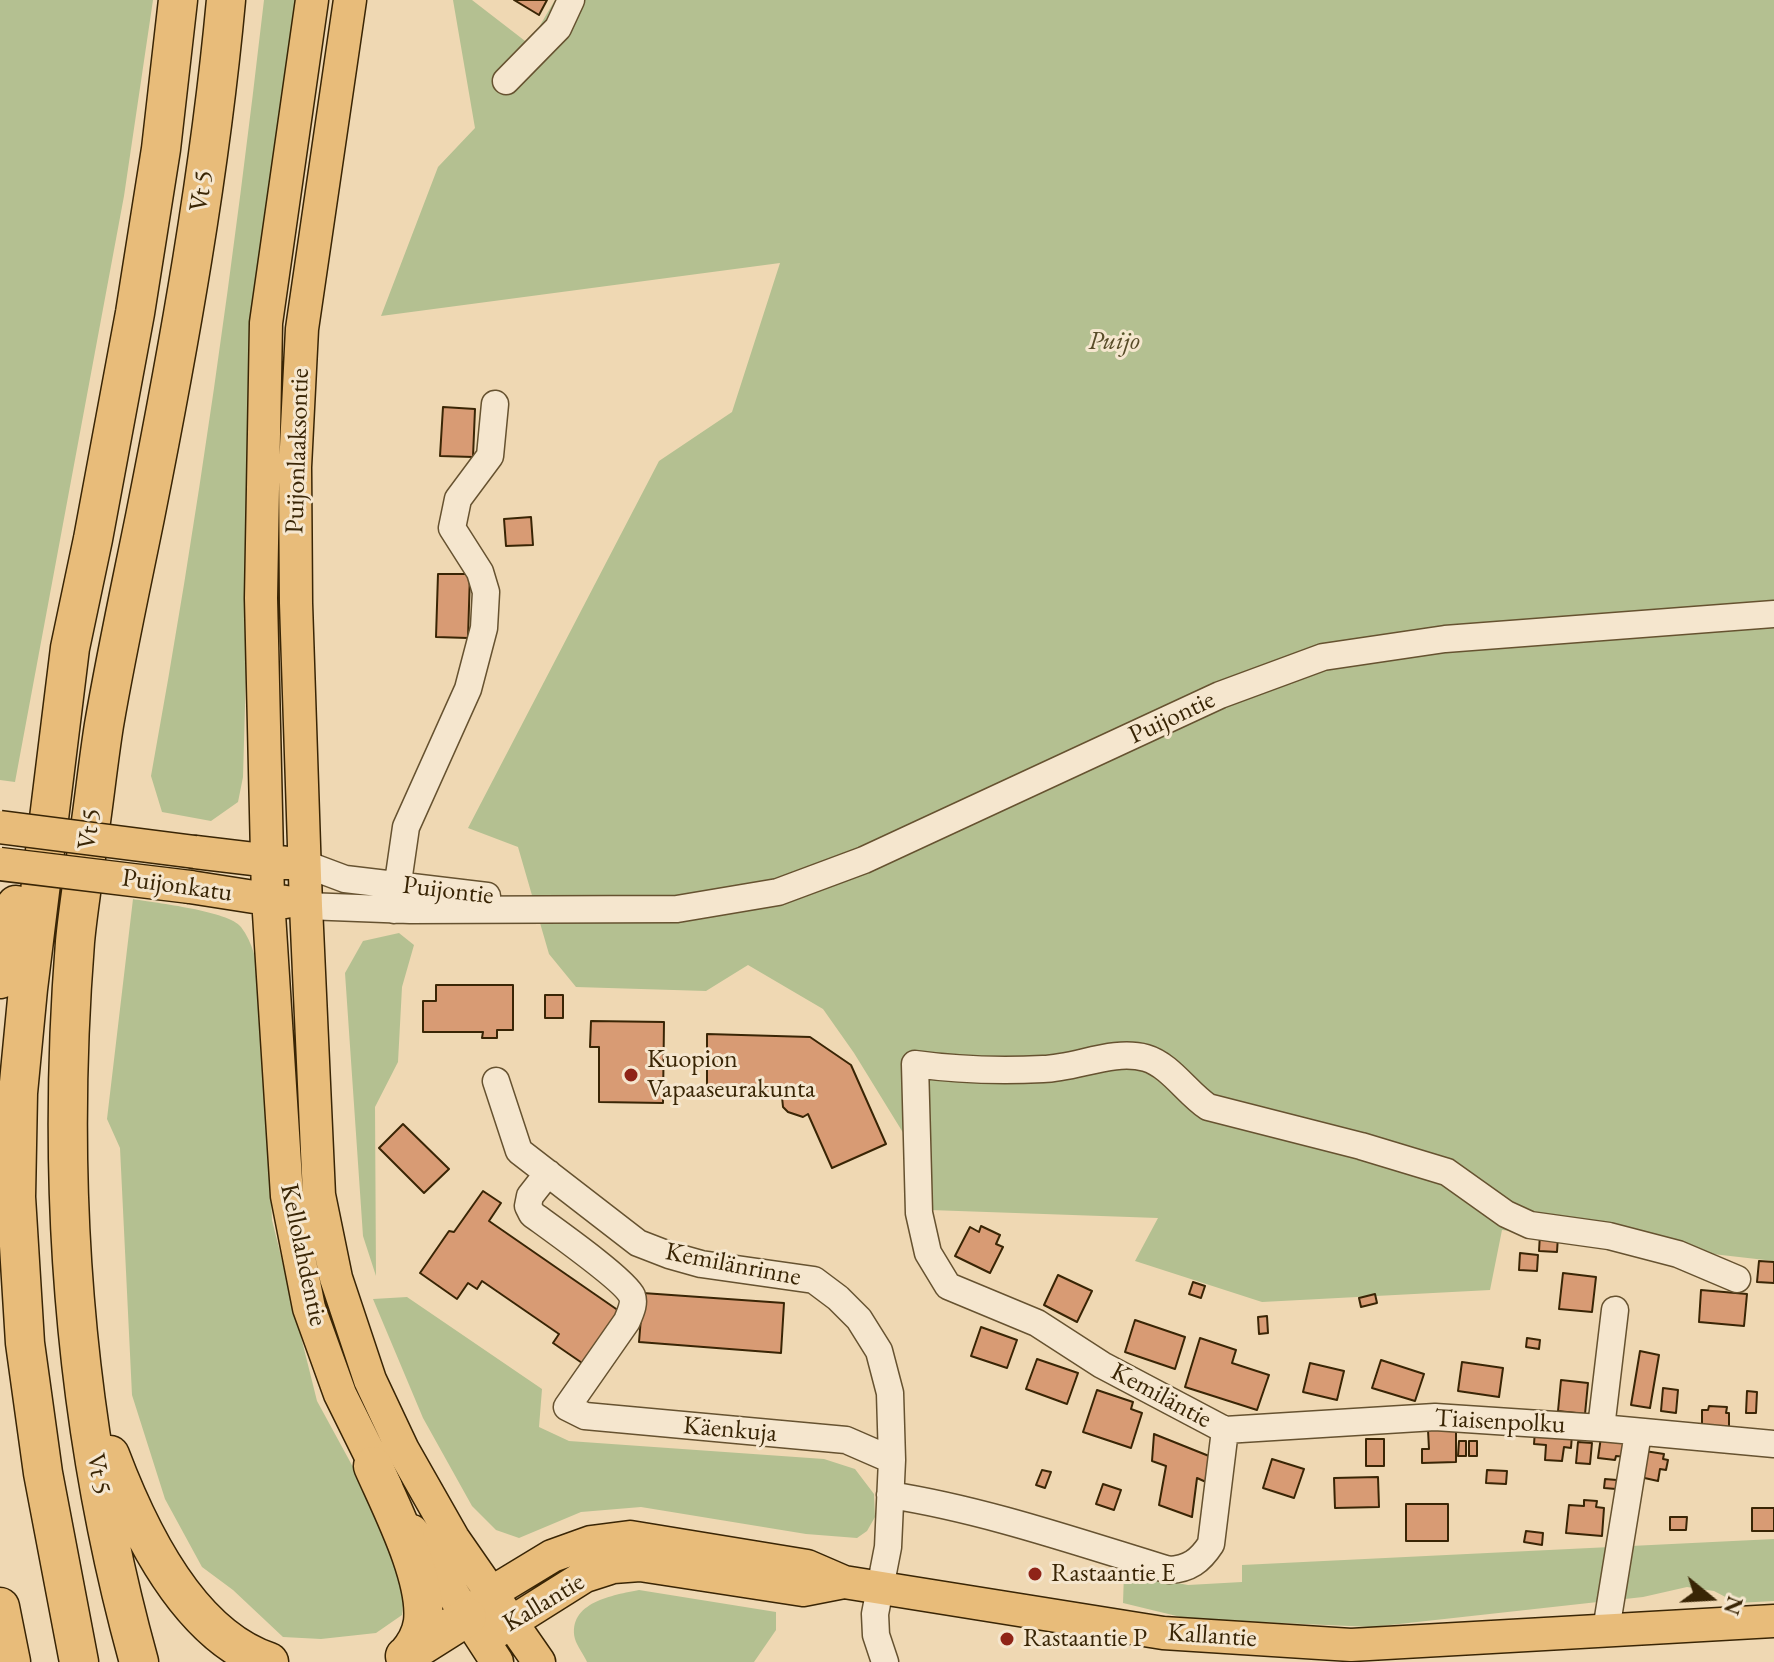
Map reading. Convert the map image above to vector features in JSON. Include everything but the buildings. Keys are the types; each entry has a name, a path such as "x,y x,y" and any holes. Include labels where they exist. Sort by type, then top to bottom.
{"highway":[{"name":"Vt 5","path":"79,1662 43,1473 25,1343 16,1197 18,1093 70,648 135,313 161,149 178,0"},
{"name":"Vt 5","path":"139,1662 115,1576 82,1383 70,1244 67,1164 75,940 104,725 150,493 192,256 219,82 226,0"},
{"path":"0,979 70,648"},
{"path":"82,1383 125,1495 155,1553 199,1613 227,1639 254,1657 269,1662"},
{"path":"373,1466 396,1518 423,1602 421,1632 402,1659"},
{"path":"0,1607 11,1662"},
{"path":"402,1659 484,1628"}],"main road":[{"name":"Puijonlaaksontie","path":"268,898 261,598 266,323 312,0"},
{"name":"Puijonlaaksontie","path":"306,906 296,603 295,467 302,329 350,0"},
{"name":"Puijonkatu","path":"0,827 305,864"},
{"name":"Puijonkatu","path":"0,864 190,887 306,906"},
{"name":"Kellolahdentie","path":"268,898 287,1196 309,1308 340,1394 373,1466 484,1628"},
{"name":"Kellolahdentie","path":"306,906 319,1195 336,1278 370,1380 403,1450 453,1538 484,1628"},
{"name":"Kallantie","path":"484,1628 552,1556 591,1542 630,1537 807,1566 844,1582 1163,1633 1320,1643 1379,1643 1774,1621"},
{"name":"Kallantie","path":"511,1621 585,1576 613,1567 640,1565 803,1590 844,1582"},
{"name":"Kellolahdentie","path":"484,1628 511,1621 539,1662"}],"street":[{"path":"506,81 558,28 571,0"},
{"path":"395,897 406,827 468,689 484,628 486,592 480,572 452,528 458,499 490,456 495,404"},
{"name":"Puijontie","path":"306,906 395,897 594,910 677,909 778,892 864,860 1220,695 1323,657 1445,639 1774,614"},
{"name":"Puijontie","path":"305,864 395,897"},
{"name":"Kemiläntie","path":"890,1495 933,1502 1046,1532 1169,1570 1181,1570 1198,1560 1211,1544 1225,1430 1102,1365 1037,1323 948,1286 928,1253 919,1213 915,1064 962,1070 1046,1069 1129,1055 1148,1059 1164,1068 1193,1097 1208,1107 1361,1146 1447,1172 1506,1214 1530,1225 1609,1236 1678,1254 1737,1279"},
{"name":"Kemilänrinne","path":"496,1081 519,1151 638,1243 701,1264 814,1280 859,1319 879,1351 890,1393 892,1460 888,1547 875,1614 876,1635 885,1662"},
{"name":"Käenkuja","path":"548,1173 530,1196 528,1206 532,1214 620,1282 632,1297 633,1307 627,1321 567,1407 585,1416 846,1440 892,1460"},
{"path":"1601,1428 1615,1310"},
{"name":"Tiaisenpolku","path":"1225,1430 1435,1417 1774,1444"},
{"path":"1606,1630 1638,1433"}],"green space":[{"path":"0,0 153,0 124,196 15,782 0,780"},
{"path":"264,0 296,0 256,318 243,777 238,802 211,821 162,812 151,776 214,389"},
{"name":"Puijo","path":"453,0 472,0 529,44 555,0 1774,0 1774,1261 1502,1230 1490,1290 1262,1302 1135,1261 1158,1218 930,1210 910,1144 823,1009 748,965 706,991 576,987 549,954 518,847 468,828 659,461 732,412 780,263 381,316 438,167 475,128"},
{"path":"133,899 191,908 234,921 245,933 254,952 261,980 272,1220 317,1401 390,1535 405,1583 402,1615 376,1633 321,1639 283,1637 233,1590 202,1567 165,1499 132,1395 120,1148 107,1119"},
{"path":"399,933 414,945 402,987 398,1062 375,1107 376,1276 363,1236 345,973 363,941"},
{"path":"407,1297 542,1389 539,1427 569,1441 824,1459 855,1469 874,1494 875,1517 867,1531 857,1538 806,1534 641,1507 581,1512 519,1538 496,1530 472,1506 423,1418 373,1299"},
{"path":"1774,1539 1774,1601 1737,1603 1714,1591 1687,1587 1643,1597 1372,1627 1189,1619 1123,1603 1124,1573 1188,1585 1242,1582 1242,1565"},
{"path":"639,1590 776,1612 776,1630 754,1662 587,1662 575,1639 574,1626 578,1616 595,1602"}],"place":[{"name":"Kuopion Vapaaseurakunta","path":"631,1075"},
{"name":"Rastaantie E","path":"1035,1574"},
{"name":"Rastaantie P","path":"1007,1639"}]}
